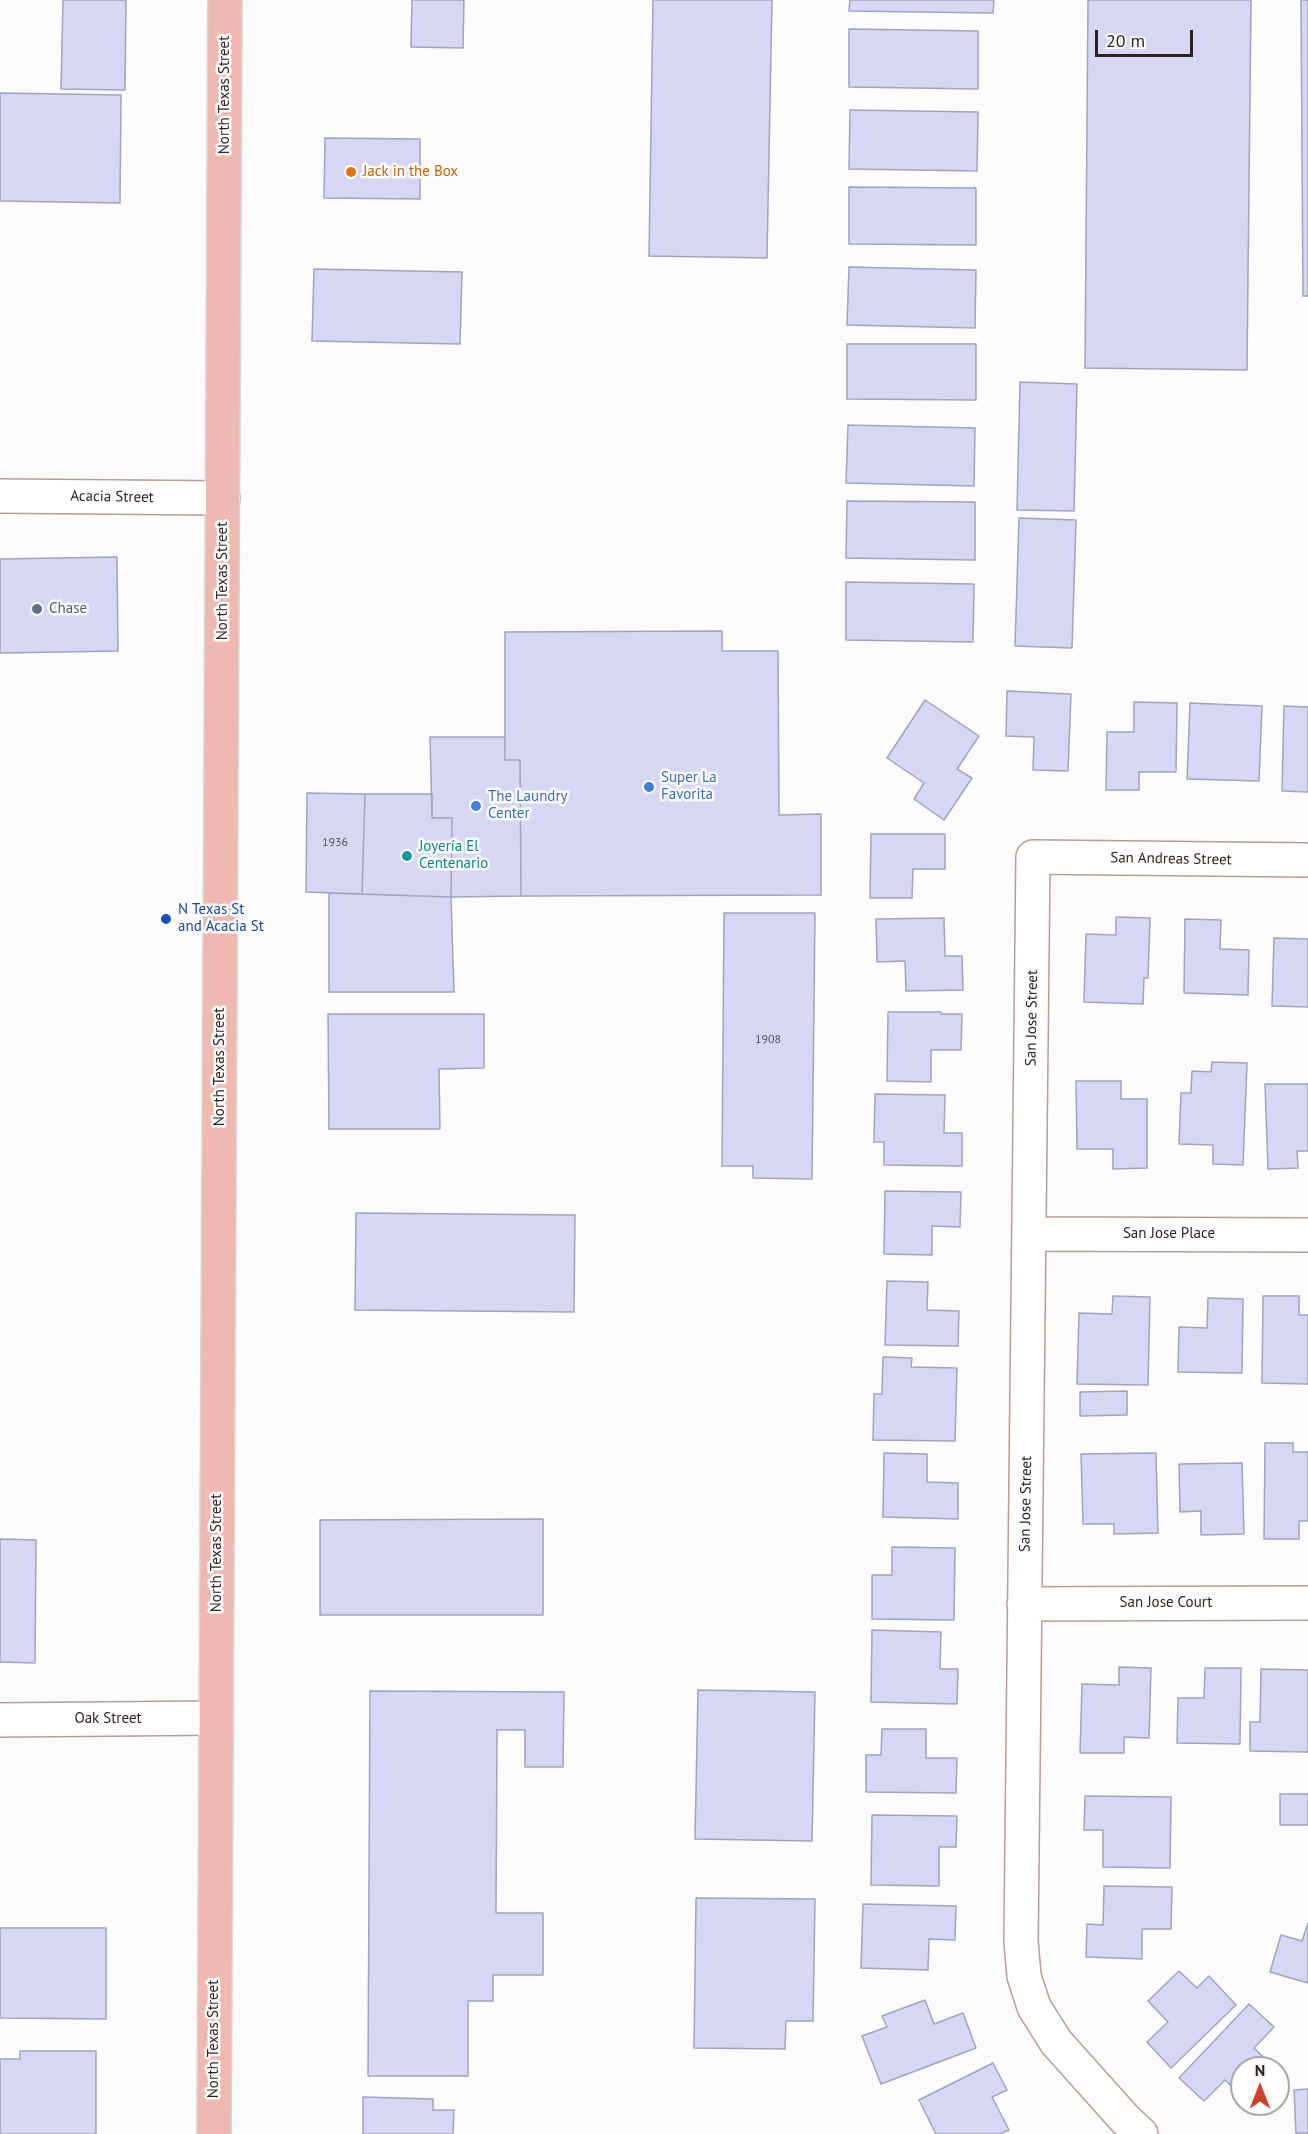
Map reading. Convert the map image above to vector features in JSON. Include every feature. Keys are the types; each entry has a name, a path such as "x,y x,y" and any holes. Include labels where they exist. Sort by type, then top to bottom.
{"main road":[{"name":"North Texas Street","path":"214,2134 225,0"}],"street":[{"name":"Acacia Street","path":"0,496 223,498"},
{"name":"San Andreas Street","path":"1033,857 1308,860"},
{"name":"San Jose Street","path":"1033,857 1024,1604 1022,1929 1024,1976 1034,2007 1056,2042 1124,2129"},
{"name":"San Jose Place","path":"1030,1234 1308,1234"},
{"name":"San Jose Court","path":"1024,1604 1308,1603"},
{"name":"Oak Street","path":"0,1720 216,1718"}],"building":[{"path":"63,0 126,0 125,90 61,89"},
{"path":"412,0 464,0 463,48 411,47"},
{"path":"653,0 772,0 767,258 649,256"},
{"path":"850,0 994,0 993,13 849,11"},
{"path":"1088,0 1251,0 1247,370 1085,368"},
{"path":"1301,0 1308,0 1308,296 1303,296"},
{"path":"849,29 978,31 978,89 849,87"},
{"path":"0,93 121,95 120,203 0,201"},
{"path":"850,110 978,112 977,171 849,169"},
{"path":"325,138 420,139 420,199 324,198"},
{"path":"849,187 976,188 976,245 849,244"},
{"path":"849,267 976,270 975,328 847,325"},
{"path":"314,269 462,272 460,344 312,341"},
{"path":"847,344 976,344 976,400 847,399"},
{"path":"1020,382 1077,384 1074,511 1017,510"},
{"path":"848,425 975,428 974,486 846,483"},
{"path":"847,501 975,502 975,560 846,558"},
{"path":"1019,518 1076,520 1072,648 1015,646"},
{"path":"117,557 118,651 0,653 0,559"},
{"path":"846,582 974,584 973,642 846,640"},
{"name":"Super La Favorita","path":"722,631 722,651 778,651 779,815 821,814 821,895 521,896 520,760 505,760 505,632"},
{"path":"1007,691 1071,694 1068,771 1033,770 1034,737 1006,736"},
{"path":"925,700 979,736 957,769 972,778 944,820 914,799 924,783 887,758"},
{"path":"1134,702 1177,703 1176,772 1139,772 1139,790 1106,790 1107,732 1134,732"},
{"path":"1190,703 1262,706 1259,781 1187,779"},
{"path":"1284,706 1308,707 1308,792 1282,791"},
{"name":"The Laundry Center","path":"430,737 505,737 505,760 520,760 521,896 451,897 452,818 432,818"},
{"path":"307,793 365,794 362,894 306,892"},
{"name":"Joyería El Centenario","path":"365,794 432,794 432,818 452,818 451,897 362,894"},
{"path":"871,834 945,834 945,869 913,869 912,898 870,898"},
{"path":"329,893 451,897 454,992 329,992"},
{"path":"724,913 815,913 812,1179 753,1178 753,1166 722,1166"},
{"path":"1116,917 1150,918 1148,978 1144,978 1143,1004 1084,1002 1086,934 1116,935"},
{"path":"944,918 945,956 962,956 963,990 906,991 905,961 877,962 876,919"},
{"path":"1185,919 1221,920 1220,949 1249,950 1248,995 1184,993"},
{"path":"1274,938 1308,939 1308,1007 1272,1006"},
{"path":"888,1012 962,1014 961,1050 931,1050 931,1082 887,1081"},
{"path":"328,1014 484,1014 484,1068 439,1069 440,1129 329,1129"},
{"path":"1212,1062 1247,1063 1243,1165 1213,1164 1213,1145 1179,1144 1181,1093 1191,1093 1192,1071 1211,1072"},
{"path":"1076,1081 1121,1081 1121,1099 1147,1099 1147,1168 1113,1169 1113,1149 1077,1149"},
{"path":"1265,1084 1308,1084 1308,1151 1297,1151 1298,1168 1268,1169"},
{"path":"875,1094 945,1095 944,1133 962,1133 962,1166 884,1165 884,1142 874,1142"},
{"path":"885,1191 961,1192 960,1227 932,1226 932,1255 884,1254"},
{"path":"356,1213 575,1215 574,1312 355,1310"},
{"path":"887,1281 928,1282 927,1310 959,1311 958,1346 885,1345"},
{"path":"1113,1296 1150,1297 1148,1385 1077,1384 1079,1313 1112,1314"},
{"path":"1263,1296 1299,1296 1299,1315 1308,1315 1308,1384 1262,1383"},
{"path":"1208,1298 1243,1299 1242,1373 1178,1372 1179,1327 1207,1328"},
{"path":"883,1357 912,1358 911,1367 957,1368 955,1441 873,1440 874,1394 882,1394"},
{"path":"1127,1391 1127,1415 1080,1416 1080,1392"},
{"path":"1265,1443 1293,1443 1293,1452 1308,1452 1308,1521 1299,1521 1299,1539 1264,1539"},
{"path":"884,1453 927,1454 927,1482 958,1483 958,1519 883,1517"},
{"path":"1156,1453 1158,1533 1114,1534 1114,1524 1083,1524 1081,1454"},
{"path":"1242,1463 1244,1534 1201,1535 1201,1511 1180,1512 1179,1464"},
{"path":"543,1519 543,1615 320,1615 320,1520"},
{"path":"0,1539 36,1540 35,1663 0,1662"},
{"path":"892,1547 955,1548 954,1620 872,1619 872,1575 892,1575"},
{"path":"872,1630 941,1632 940,1669 958,1669 957,1704 871,1702"},
{"path":"1119,1667 1151,1668 1149,1738 1124,1737 1124,1753 1080,1753 1082,1684 1119,1685"},
{"path":"1205,1668 1241,1668 1240,1744 1177,1743 1178,1698 1204,1698"},
{"path":"1261,1669 1308,1670 1308,1752 1250,1751 1250,1722 1260,1722"},
{"path":"698,1690 815,1692 812,1841 695,1839"},
{"path":"370,1691 564,1692 563,1767 525,1767 525,1730 497,1730 496,1913 543,1913 543,1975 493,1975 493,2001 468,2001 468,2076 368,2076"},
{"path":"882,1729 926,1729 926,1758 957,1758 956,1793 866,1792 866,1755 881,1755"},
{"path":"1280,1794 1308,1794 1308,1825 1280,1825"},
{"path":"1085,1796 1171,1797 1170,1868 1103,1867 1103,1830 1084,1830"},
{"path":"872,1815 957,1816 956,1847 939,1847 939,1886 871,1885"},
{"path":"1104,1886 1172,1887 1171,1929 1142,1929 1142,1959 1086,1957 1087,1924 1103,1925"},
{"path":"696,1898 815,1899 813,2021 786,2021 785,2049 694,2048"},
{"path":"863,1904 956,1906 955,1940 929,1939 928,1970 861,1968"},
{"path":"1308,1923 1308,1983 1270,1972 1281,1935 1302,1941"},
{"path":"0,1928 106,1928 106,2019 0,2018"},
{"path":"1179,1971 1197,1988 1209,1976 1236,2005 1171,2068 1147,2042 1168,2022 1148,2001"},
{"path":"925,2000 934,2024 963,2013 976,2048 881,2084 862,2036 887,2027 882,2016"},
{"path":"1249,2004 1274,2027 1254,2048 1262,2056 1230,2056 1230,2085 1225,2080 1204,2101 1179,2078"},
{"path":"20,2051 96,2051 96,2134 0,2134 0,2059 20,2059"},
{"path":"993,2063 1007,2090 992,2097 1009,2130 1000,2134 936,2134 919,2100"},
{"path":"1308,2089 1308,2133 1296,2133 1294,2090"},
{"path":"363,2097 433,2099 433,2110 454,2110 453,2134 363,2134"}],"place":[{"name":"Jack in the Box","path":"351,172"},
{"name":"Chase","path":"37,609"},
{"name":"Super La Favorita","path":"649,787"},
{"name":"The Laundry Center","path":"476,806"},
{"name":"Joyería El Centenario","path":"407,856"},
{"name":"N Texas St and Acacia St","path":"166,919"}]}
